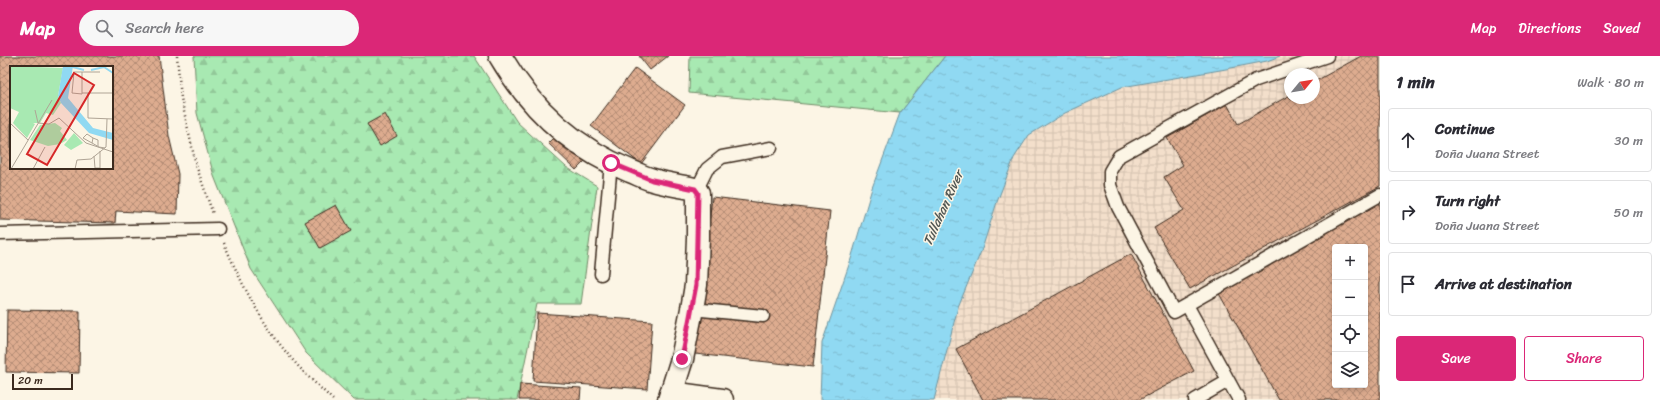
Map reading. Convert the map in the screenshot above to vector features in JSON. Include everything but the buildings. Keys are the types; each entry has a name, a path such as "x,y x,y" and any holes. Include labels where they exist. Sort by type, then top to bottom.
{"street":[{"path":"500,56 514,80 542,113 575,141 611,163 652,180 696,190 699,196 696,285 682,359 670,396 722,400"}],"lane":[{"path":"1327,56 1256,80 1119,156 1110,171 1110,185 1118,207 1174,312 1380,195"},
{"path":"696,190 707,169 722,156 771,148"},
{"path":"601,274 611,163"},
{"path":"0,234 218,229"},
{"path":"1187,305 1238,400"},
{"path":"692,309 763,316"},
{"path":"1195,400 1228,381"}],"path":[{"path":"177,56 181,98 196,165 218,229 240,280 266,326 299,368 333,400"}],"shaded area":[{"path":"1280,56 1380,56 1380,400 934,400 958,307 982,249 997,202 1014,158 1029,135 1065,113 1122,87 1267,61"}],"green space":[{"path":"194,56 474,56 517,122 566,167 597,186 581,304 537,304 517,400 354,400 306,353 251,269 214,176 197,113"},
{"path":"690,56 945,56 900,113 689,93"}],"water":[{"name":"Tullahan River","path":"945,56 1280,56 1267,61 1122,87 1065,113 1029,135 1014,158 997,202 982,249 958,307 934,400 820,400 822,343 851,259 872,188 900,113"}],"route":[{"path":"611,163 652,180 695,189 698,193 696,285 682,359"}]}
